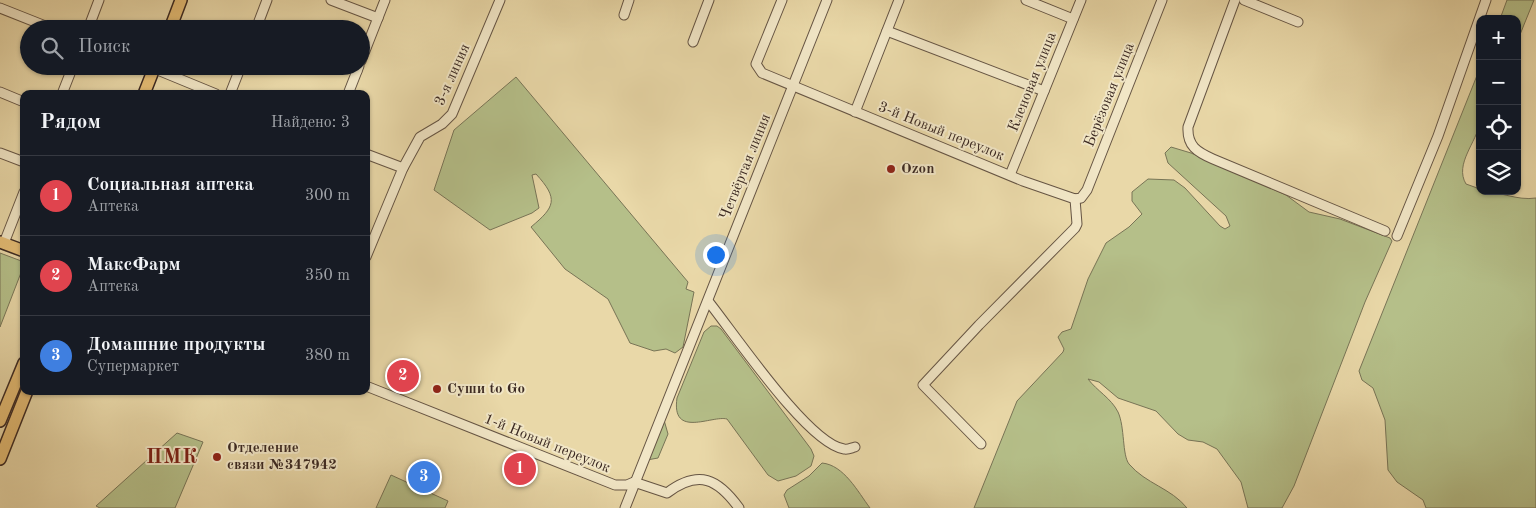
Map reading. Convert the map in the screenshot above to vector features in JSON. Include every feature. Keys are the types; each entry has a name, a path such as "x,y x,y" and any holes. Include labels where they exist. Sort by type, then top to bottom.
{"main road":[{"path":"173,20 181,0"},
{"path":"145,90 150,75"},
{"path":"2,242 20,249"},
{"path":"0,421 20,373"},
{"path":"13,390 20,392"},
{"path":"0,459 26,395"}],"street":[{"path":"92,20 100,0"},
{"path":"259,20 267,0"},
{"path":"331,0 378,18"},
{"path":"370,38 385,0"},
{"name":"3-я линия","path":"370,247 403,168 420,137 442,124 452,114 500,0"},
{"path":"624,15 629,0"},
{"path":"692,42 709,0"},
{"name":"3-й Новый переулок","path":"782,0 756,64 762,73 1010,175 1078,199"},
{"name":"Четвёртая линия","path":"625,508 827,0"},
{"path":"855,112 899,0"},
{"path":"1026,0 1073,19"},
{"name":"Кленовая улица","path":"1010,175 1081,0"},
{"name":"Берёзовая улица","path":"1078,199 1087,190 1162,0"},
{"path":"1235,0 1188,127 1189,142 1198,152 1385,231"},
{"path":"1244,0 1298,22"},
{"path":"1397,236 1438,136 1486,0"},
{"path":"0,8 30,20"},
{"path":"887,31 1044,91"},
{"path":"64,90 69,75"},
{"path":"171,75 207,90"},
{"path":"232,90 237,75"},
{"path":"350,90 356,75"},
{"path":"0,92 20,100"},
{"path":"0,153 20,160"},
{"path":"370,156 403,168"},
{"path":"981,444 923,386 979,324 1075,228 1077,224 1078,199"},
{"path":"2,242 20,201"},
{"path":"708,300 810,428 838,448 846,450 855,447"},
{"name":"1-й Новый переулок","path":"370,388 615,485 627,485 634,482 667,493 683,483 708,480 718,484 739,508"}],"green space":[{"path":"1507,0 1534,0 1521,32 1521,15 1501,15"},
{"path":"516,77 688,282 686,289 694,292 683,347 675,353 666,349 654,351 630,343 608,299 565,269 531,227 545,214 551,202 548,190 536,174 532,175 539,208 532,213 490,230 434,190 454,130"},
{"path":"1476,78 1476,134 1464,161 1463,176 1466,184 1476,188 1476,195 1536,198 1536,508 1426,508 1423,500 1397,482 1388,470 1385,420 1373,388 1362,380 1359,371"},
{"path":"1171,147 1191,153 1286,195 1309,212 1340,219 1390,238 1392,241 1365,302 1294,486 1282,508 1248,508 1241,482 1217,449 1203,442 1188,440 1178,434 1156,411 1118,398 1099,382 1088,379 1112,403 1118,412 1122,425 1125,454 1129,464 1143,476 1181,501 1187,508 974,508 1017,401 1063,352 1064,349 1058,337 1062,332 1071,329 1088,279 1106,243 1129,227 1142,214 1132,201 1132,192 1148,179 1174,180 1185,188 1220,226 1225,229 1230,226 1226,216 1168,163 1165,153"},
{"path":"0,253 20,260 20,275 0,327"},
{"path":"711,326 717,326 721,329 811,449 814,456 811,466 796,476 778,481 768,475 727,419 686,422 680,418 677,411 677,398 704,332"},
{"path":"664,420 668,434 658,458 647,460"},
{"path":"177,433 203,442 175,508 100,508 96,506"},
{"path":"822,463 830,465 844,474 870,508 789,508 784,495 787,490 809,476"},
{"path":"391,475 448,501 445,508 376,508"}],"place":[{"name":"Ozon","path":"891,169"},
{"name":"МаксФарм","path":"403,376"},
{"name":"Суши to Go","path":"437,389"},
{"name":"Отделение связи №347942","path":"217,457"},
{"name":"Социальная аптека","path":"520,469"},
{"name":"Домашние продукты","path":"424,477"}],"district":[{"name":"ПМК","path":"172,458"}]}
